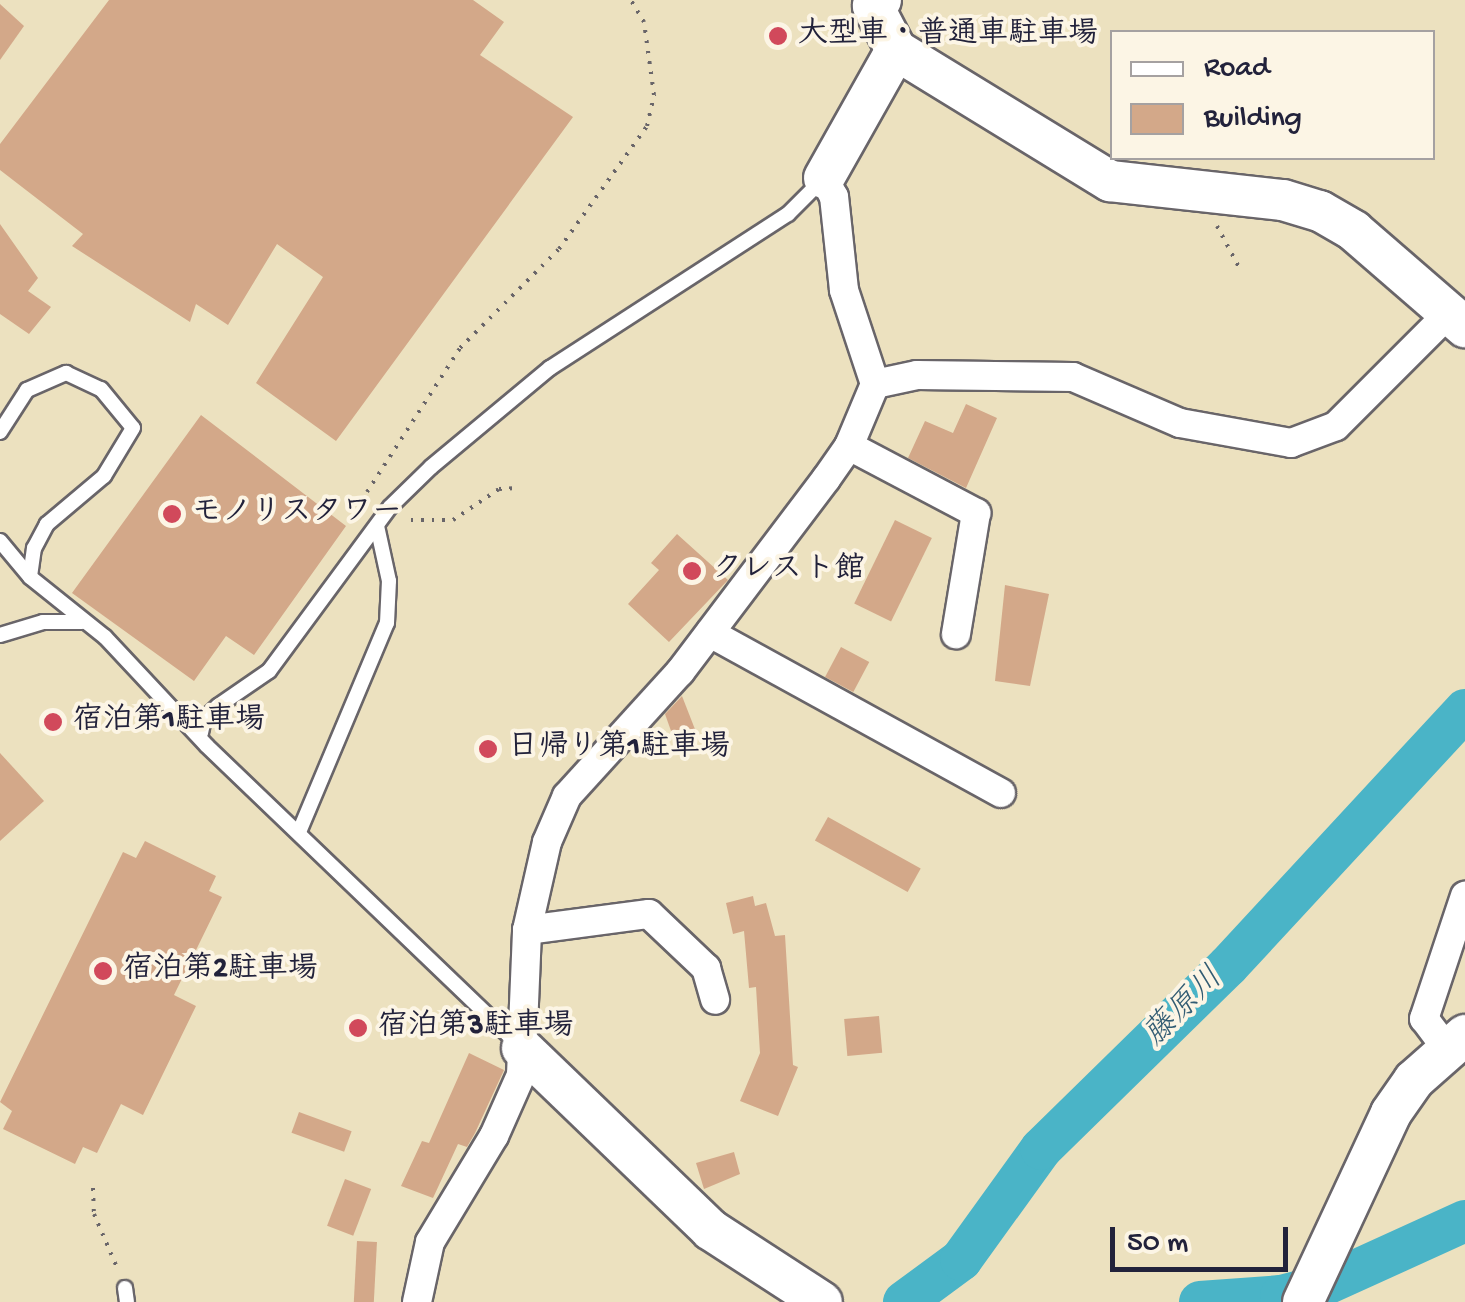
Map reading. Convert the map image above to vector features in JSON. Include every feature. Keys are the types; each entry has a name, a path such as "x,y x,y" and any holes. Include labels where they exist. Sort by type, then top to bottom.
{"street":[{"path":"875,384 917,375 1073,377 1180,422 1291,443 1336,426 1457,320 1354,231 1320,211 1283,200 1110,182 896,50 873,6 880,0"},
{"path":"416,1302 430,1242 508,1108 521,1076 527,930 547,842 567,796 710,632 850,446 875,384 844,290 834,197 824,178 896,50"},
{"path":"850,446 976,513 956,634"},
{"path":"710,632 1001,792"},
{"path":"1307,1293 1391,1113 1456,1042 1424,1019 1465,896"},
{"path":"527,930 649,914 706,968 715,1000"},
{"path":"522,1048 711,1230 822,1302"}],"lane":[{"path":"201,733 218,706 270,671 406,489 550,368 788,214 824,178"},
{"path":"0,432 27,390 66,373 101,388 133,428 104,476 47,524 34,548 30,578"},
{"path":"299,832 387,623 390,582 377,526"},
{"path":"0,541 30,578 201,733 207,746 522,1048"},
{"path":"0,635 43,622 82,622"}],"path":[{"path":"367,492 460,348 559,248 648,126 654,95 644,22 631,0"},
{"path":"1215,224 1227,234 1240,269"},
{"path":"410,520 452,520 499,489 518,488"},
{"path":"94,1188 94,1214 126,1295"}],"building":[{"path":"109,0 473,0 504,22 480,55 573,117 336,441 256,383 323,277 277,244 228,325 196,304 190,322 72,246 83,234 0,170 0,144"},
{"path":"0,4 24,26 0,60"},
{"path":"0,224 38,278 28,291 51,307 29,334 0,314"},
{"path":"966,404 997,418 966,488 908,458 925,421 953,433"},
{"name":"モノリスタワー","path":"201,415 346,526 254,655 226,636 194,681 72,593"},
{"path":"895,520 932,538 891,622 854,604"},
{"path":"677,534 728,580 669,642 628,604 659,570 651,563"},
{"path":"1005,585 1049,594 1030,686 995,681"},
{"path":"841,647 869,662 853,692 825,677"},
{"path":"682,696 698,737 676,745 665,714"},
{"path":"0,753 44,801 0,841"},
{"path":"828,817 921,868 908,892 815,841"},
{"path":"145,841 216,876 209,891 222,897 174,995 196,1006 143,1115 121,1104 97,1153 83,1147 75,1164 3,1129 12,1111 0,1102 123,852 136,858"},
{"path":"753,896 755,906 766,903 775,936 785,935 793,1065 798,1067 778,1116 740,1101 760,1053 756,987 749,988 744,931 733,934 726,903"},
{"path":"879,1016 882,1053 847,1056 844,1019"},
{"path":"469,1053 504,1070 475,1133 467,1147 458,1144 433,1198 401,1186 422,1141 429,1143"},
{"path":"299,1112 352,1131 344,1152 291,1133"},
{"path":"734,1152 740,1174 704,1189 696,1163"},
{"path":"345,1179 371,1189 353,1236 327,1226"},
{"path":"357,1241 377,1242 374,1302 354,1302"}],"waterway":[{"name":"藤原川","path":"904,1302 961,1260 1041,1149 1228,966 1465,710"},
{"path":"1200,1302 1281,1296 1324,1285 1465,1221"}],"place":[{"name":"大型車・普通車駐車場","path":"778,36"},
{"name":"モノリスタワー","path":"172,514"},
{"name":"クレスト館","path":"692,571"},
{"name":"宿泊第1駐車場","path":"53,722"},
{"name":"日帰り第1駐車場","path":"488,749"},
{"name":"宿泊第2駐車場","path":"103,971"},
{"name":"宿泊第3駐車場","path":"358,1028"}]}
